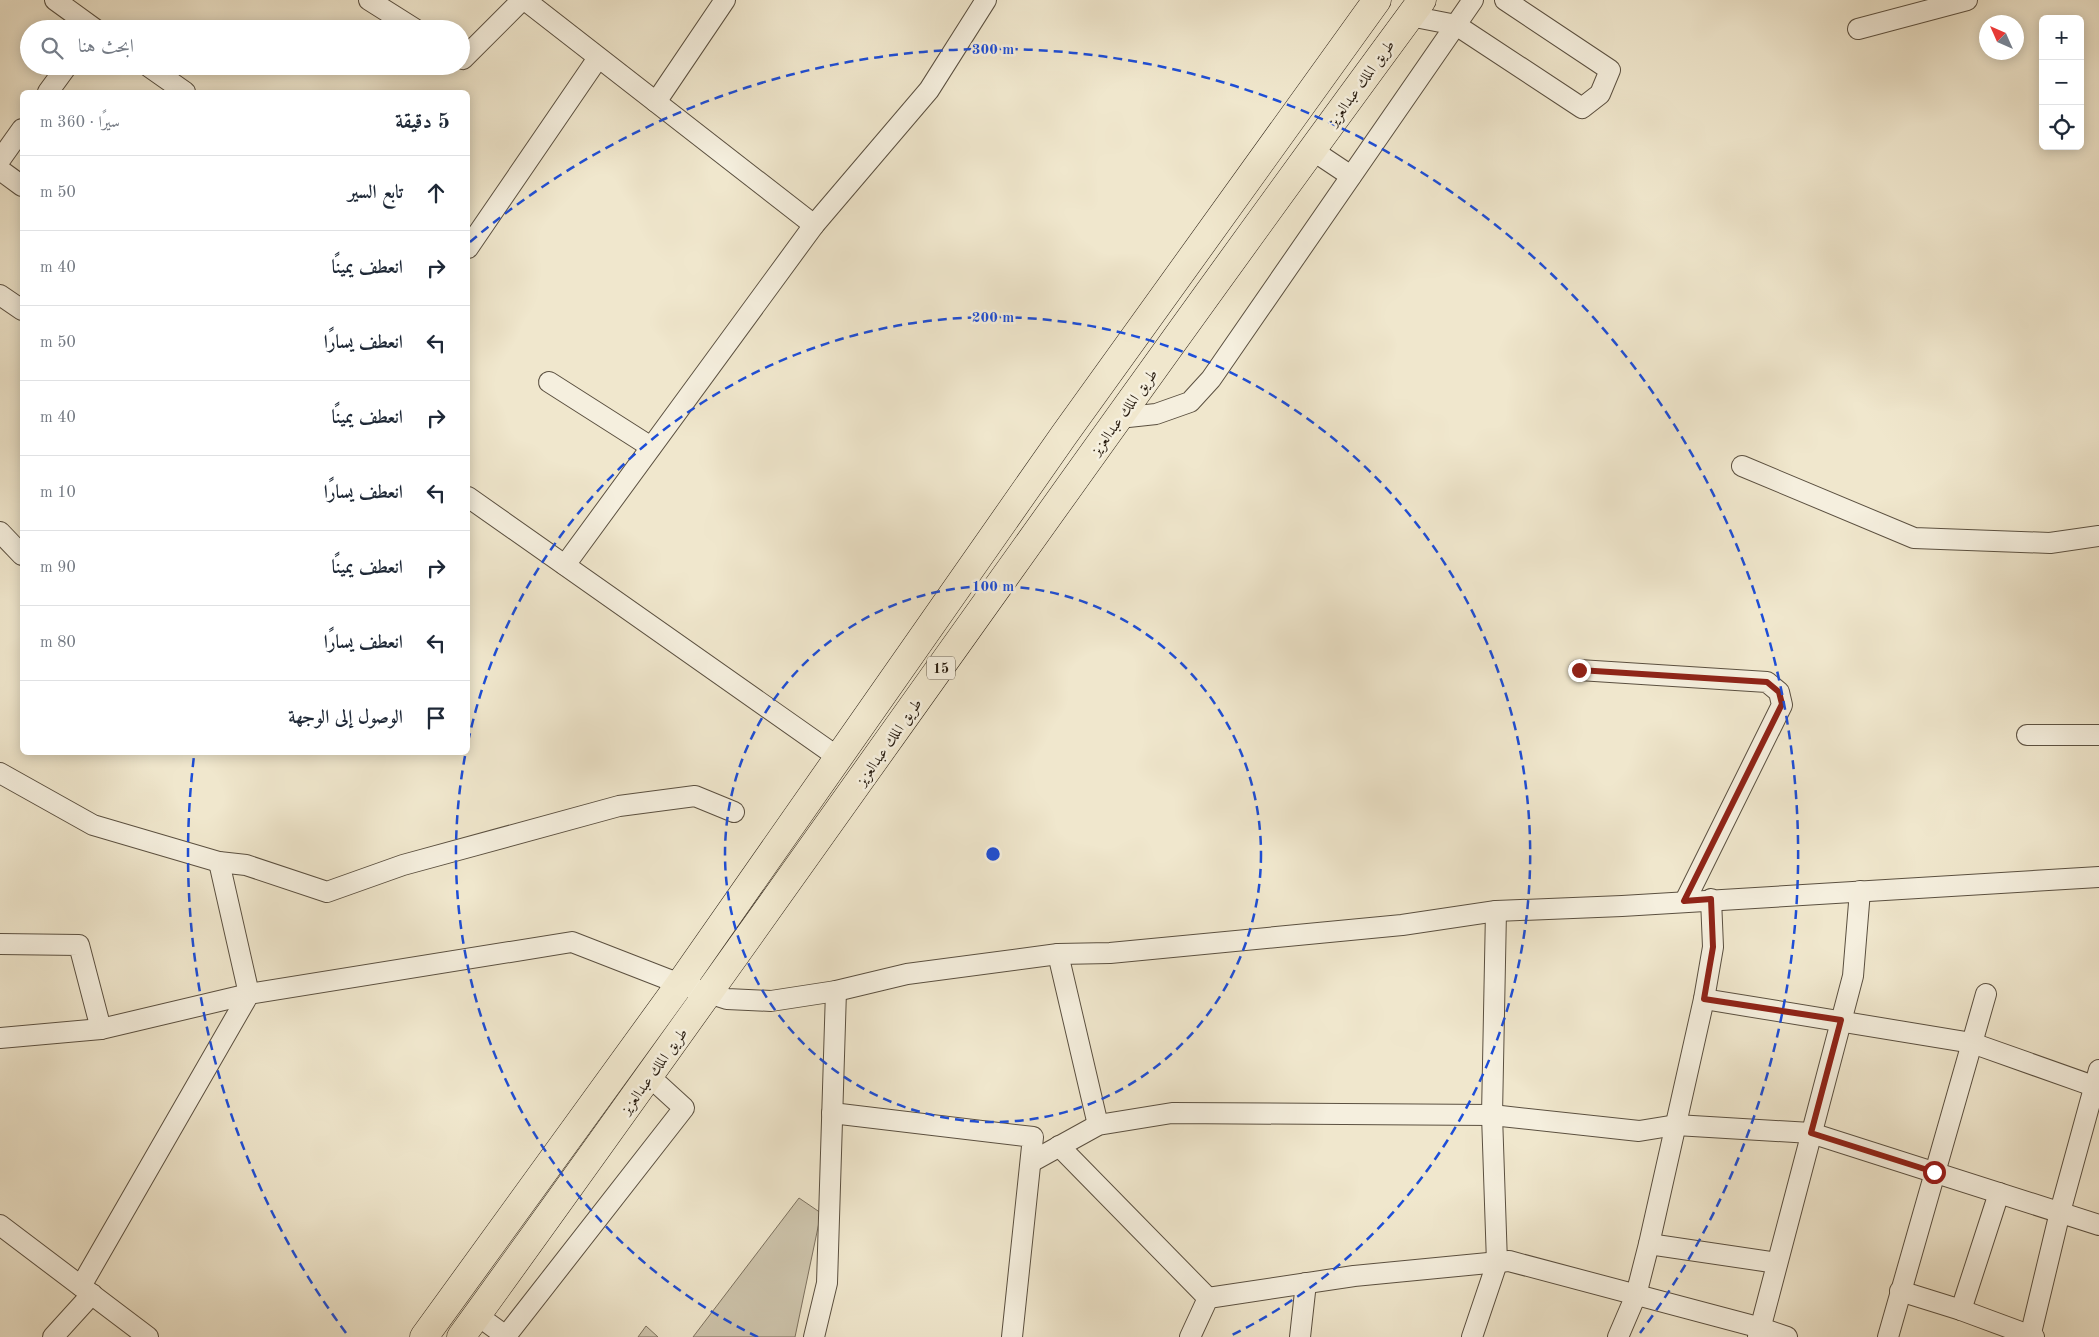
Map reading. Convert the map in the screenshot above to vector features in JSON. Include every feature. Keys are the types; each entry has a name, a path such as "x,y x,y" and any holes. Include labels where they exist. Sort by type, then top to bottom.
{"highway":[{"name":"طريق الملك عبدالعزيز","path":"424,1337 680,984 1064,435 1377,0"},
{"name":"طريق الملك عبدالعزيز","path":"461,1337 650,1077 1119,418 1416,8"}],"street":[{"path":"55,0 84,20"},
{"path":"370,0 401,20"},
{"path":"470,52 523,0 814,225"},
{"path":"656,102 725,0"},
{"path":"565,565 814,225 929,90 986,0"},
{"path":"1119,418 1156,414 1190,402 1211,379 1473,0"},
{"path":"1416,8 1456,25 1582,108 1600,94 1610,70 1505,0"},
{"path":"1858,30 1905,8 1967,0"},
{"path":"470,245 598,58"},
{"path":"49,90 60,75"},
{"path":"161,75 182,90"},
{"path":"0,160 20,131"},
{"path":"1312,150 1351,176"},
{"path":"0,170 20,185"},
{"path":"0,295 20,309"},
{"path":"549,382 651,447"},
{"path":"1742,466 1914,538 2050,543 2099,536"},
{"path":"470,498 839,758"},
{"path":"0,532 20,546"},
{"path":"1579,670 1767,682 1779,692 1782,704 1684,901"},
{"path":"2027,735 2099,735"},
{"path":"0,773 93,825 219,862 246,865 327,892 403,865 619,806 695,796 734,812"},
{"path":"53,1337 87,1290 249,994 219,862"},
{"path":"0,1038 101,1029 249,994 572,942 680,984 727,999 771,1001 836,991 907,974 1058,954 1110,953 1402,925 1496,911 2099,877"},
{"path":"1760,1332 1853,976 1860,891"},
{"path":"1618,1337 1636,1295 1649,1244 1704,999 1713,947 1711,899"},
{"path":"1472,1337 1497,1264 1492,1115 1496,911"},
{"path":"0,944 79,944 101,1029"},
{"path":"1058,954 1098,1125"},
{"path":"814,1337 827,1283 836,991"},
{"path":"1888,1337 1986,994"},
{"path":"1704,999 1972,1042 2098,1081 2060,1212 2032,1337 1962,1310 1900,1291"},
{"path":"477,1315 507,1337 684,1108 650,1077"},
{"path":"832,1113 1033,1137 1012,1337"},
{"path":"1031,1162 1098,1125 1172,1113 1492,1115 1639,1131 1676,1125 1811,1133 2099,1225"},
{"path":"1059,1146 1208,1298"},
{"path":"1962,1310 1999,1193"},
{"path":"0,1226 148,1337"},
{"path":"1649,1244 1777,1263"},
{"path":"1208,1298 1354,1276 1509,1262 1636,1295 1760,1332 1787,1337"},
{"path":"1300,1337 1306,1283"},
{"path":"1190,1337 1208,1298"}],"shaded area":[{"path":"799,1198 821,1213 795,1337 693,1337"},
{"path":"646,1326 658,1337 638,1337"}],"route":[{"path":"1579,670 1767,682 1779,692 1782,704 1684,901 1711,899 1713,947 1704,999 1841,1020 1811,1133 1934,1172"}]}
